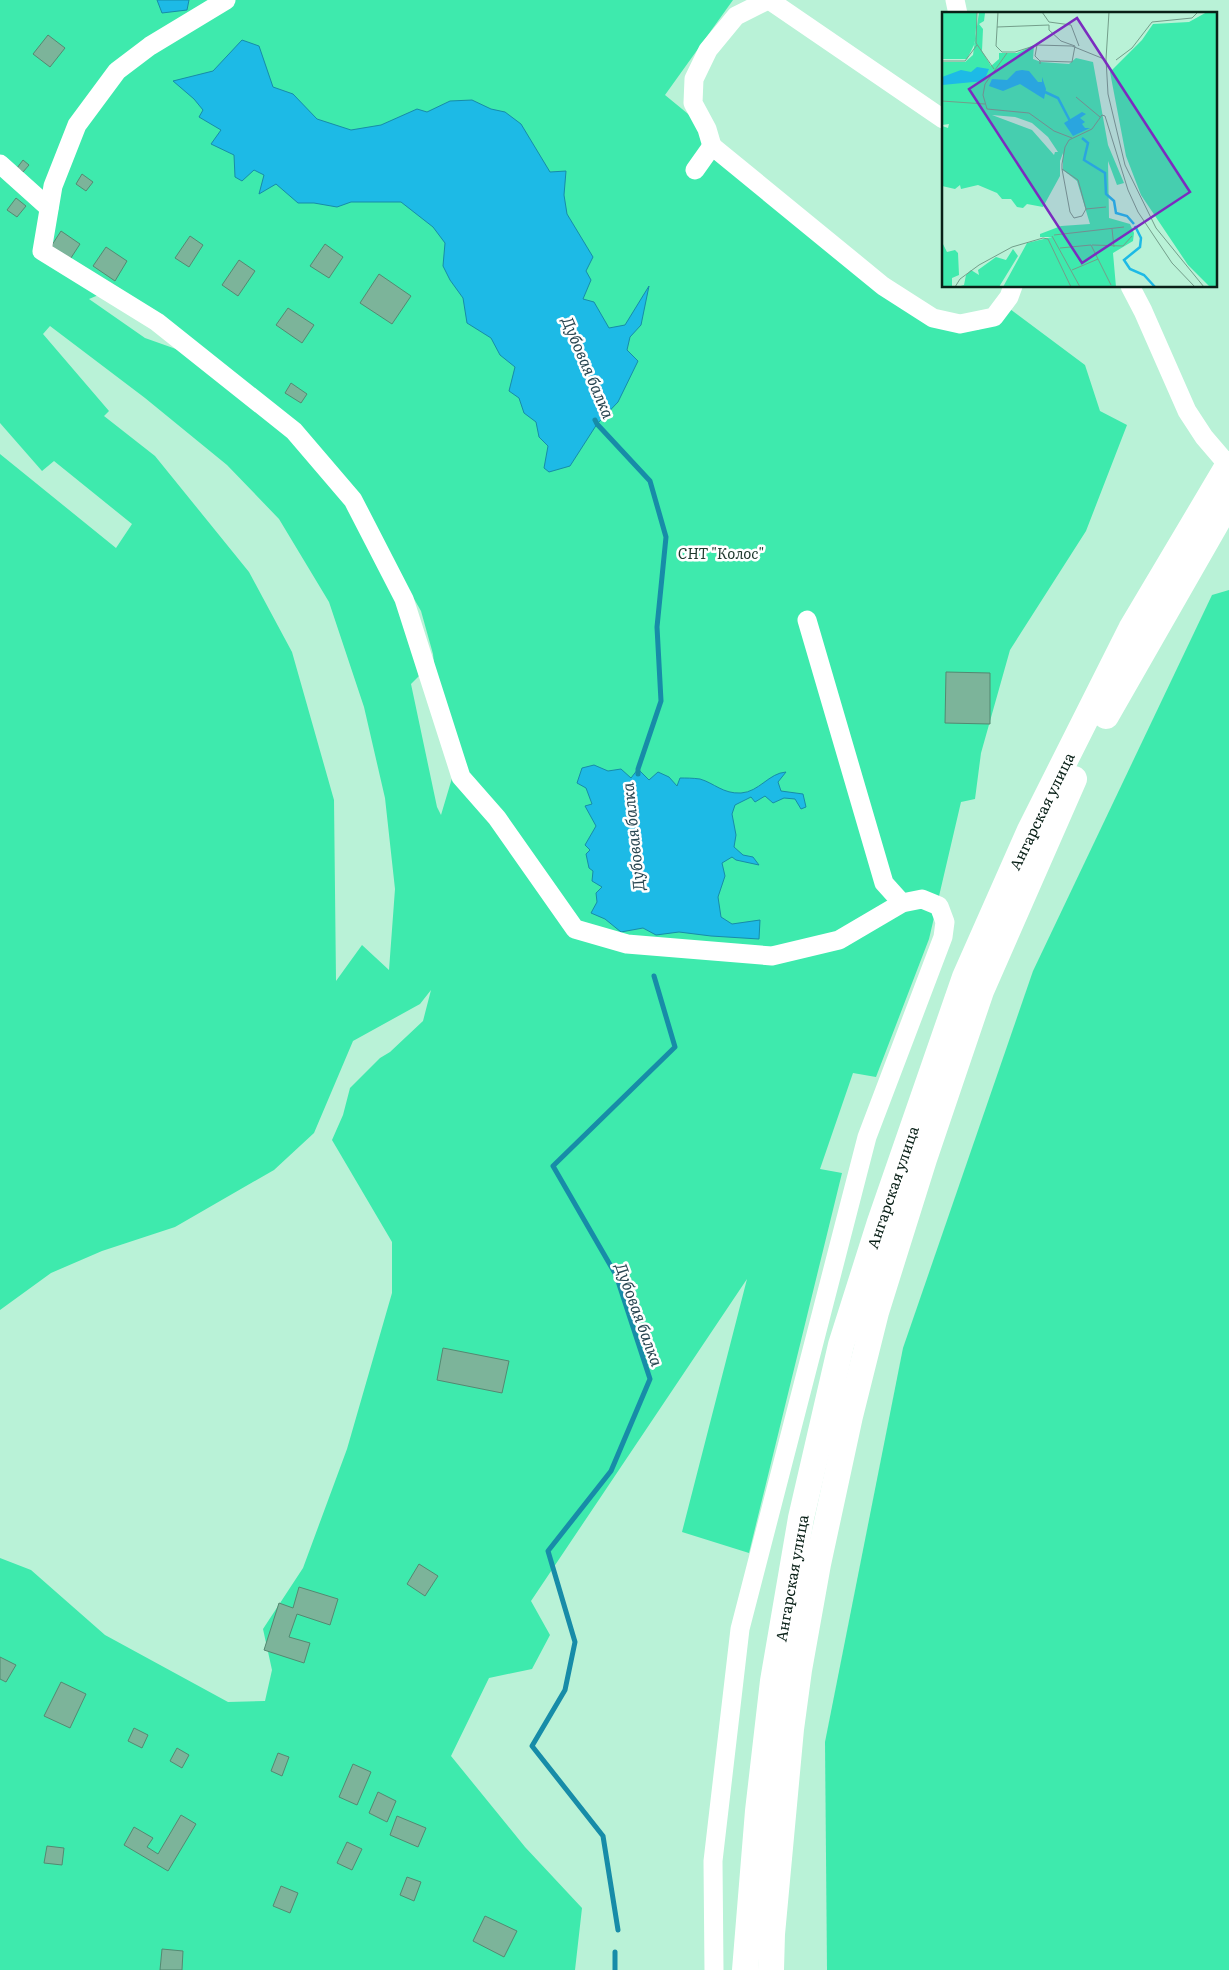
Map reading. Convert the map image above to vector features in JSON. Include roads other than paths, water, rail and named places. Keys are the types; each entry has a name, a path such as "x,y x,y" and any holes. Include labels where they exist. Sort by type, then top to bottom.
{"main road":[{"name":"Ангарская улица","path":"745,1970 758,1810 773,1682 799,1527 841,1344 880,1222 965,977 1030,830 1130,630 1229,464"},
{"name":"Ангарская улица","path":"771,1970 772,1934 791,1729 799,1670 820,1555 850,1416 876,1312 924,1159 981,991 1084,757 1147,642 1229,501"}],"street":[{"path":"226,0 150,46 118,71 77,125 53,186 42,251 157,322 294,431 353,500 404,599 461,777 497,818 575,929 627,944 772,956 839,940 902,903 922,899 939,906 945,922 944,936 867,1137 740,1629 713,1861 714,1970"},
{"path":"942,118 768,0 736,16 708,50 694,79 693,103 707,129 712,146 883,286 933,318 960,324 994,317 1009,298 1012,288"},
{"path":"695,170 712,146"},
{"path":"0,164 49,208"},
{"path":"1131,288 1143,310 1188,411 1204,438 1229,464"},
{"path":"807,620 884,883 902,903"}],"water":[{"path":"157,0 189,0 187,10 162,13"},
{"path":"242,40 259,46 273,87 293,94 317,119 351,130 381,125 417,109 427,112 450,101 472,100 491,109 505,112 521,124 550,172 566,171 564,195 567,214 593,257 586,271 591,280 583,299 594,302 609,328 625,325 649,286 641,325 630,337 627,350 638,361 618,402 597,424 570,466 549,472 544,468 548,446 539,437 536,422 524,413 519,398 509,391 515,367 500,355 491,338 467,323 463,298 443,266 445,243 433,227 401,202 351,202 337,207 314,203 298,203 276,184 259,194 264,175 254,170 242,181 235,177 234,155 211,144 221,130 199,117 203,110 194,99 173,81 213,71"},
{"path":"594,765 608,771 621,769 631,778 638,769 649,780 658,772 669,777 677,786 680,778 700,779 735,793 747,792 774,776 786,772 778,782 781,791 803,794 806,807 801,809 795,799 784,798 773,803 765,796 755,802 751,797 735,805 732,814 736,835 734,847 743,855 753,857 759,865 736,860 732,857 722,863 725,876 718,897 721,917 732,924 760,920 759,939 679,932 656,935 643,928 621,932 605,919 591,913 597,902 596,893 602,887 592,881 593,871 589,868 586,854 590,850 585,845 596,826 585,806 592,804 586,788 577,783 582,768"}],"waterway":[{"name":"Дубовая балка","path":"595,420 650,481 666,537 657,627 661,701 638,769 638,774"},
{"name":"Дубовая балка","path":"618,1930 603,1836 532,1746 565,1690 575,1642 548,1551 611,1471 650,1379 616,1275 553,1166 675,1047 654,976"},
{"name":"Дубовая балка","path":"615,1952 615,1970"}],"park label":[{"name":"СНТ \"Колос\"","path":"721,552"}]}
